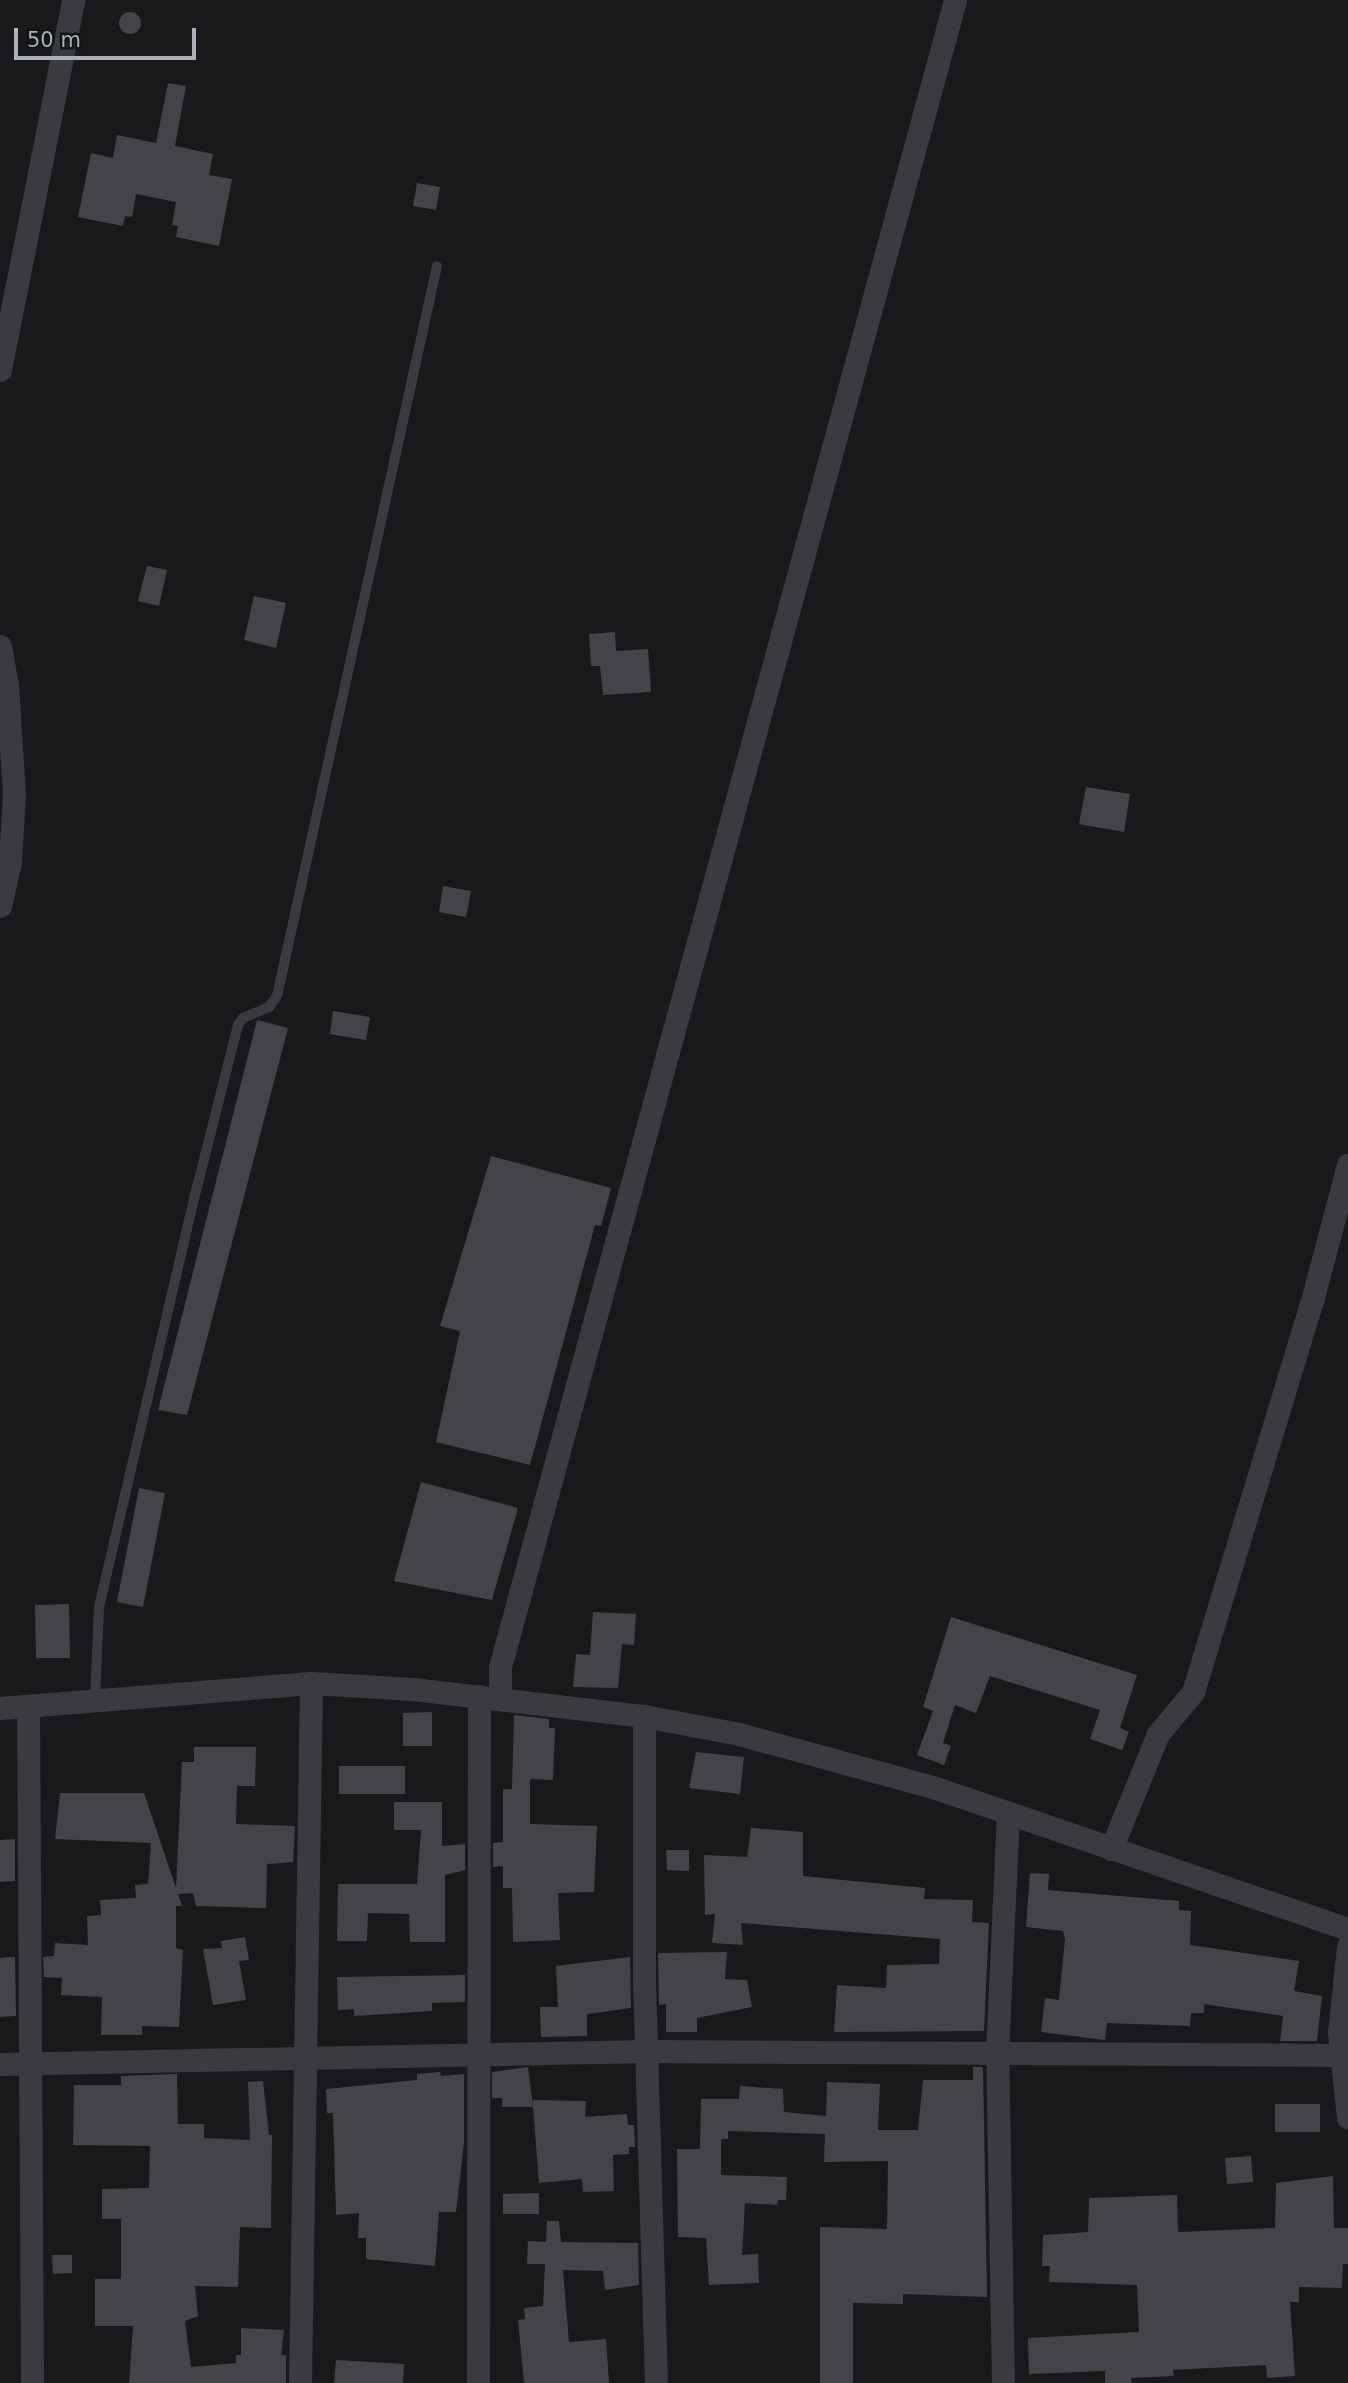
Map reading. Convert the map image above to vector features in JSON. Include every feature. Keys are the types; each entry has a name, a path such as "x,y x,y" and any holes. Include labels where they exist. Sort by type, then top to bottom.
{"street":[{"path":"0,370 73,0"},
{"path":"478,2383 480,2054 490,1697 955,0"},
{"path":"0,646 7,684 14,794 10,862 0,906"},
{"path":"1111,1849 1158,1734 1193,1692 1312,1301 1348,1165"},
{"path":"300,2383 311,1683"},
{"path":"0,1709 94,1699 311,1683 490,1697 644,1716 738,1734 933,1787 1348,1929"},
{"path":"28,1707 32,2383"},
{"path":"644,1716 644,1980 650,2051 656,2383"},
{"path":"1003,2383 997,2054 1008,1813"},
{"path":"1348,1947 1339,2055 1348,2118"},
{"path":"0,2064 650,2051 1339,2055"}],"lane":[{"path":"94,1699 99,1607 196,1191 238,1025 243,1018 269,1007 277,996 438,266"}],"building":[{"path":"126,12 134,12 141,19 141,27 134,34 126,34 119,27 119,19"},
{"path":"168,83 186,86 175,146 213,154 209,175 232,179 219,246 176,237 178,226 172,225 176,202 136,194 132,217 125,216 123,226 78,217 91,153 113,158 117,135 156,143"},
{"path":"417,183 440,187 436,210 413,206"},
{"path":"147,566 167,570 159,606 138,601"},
{"path":"254,596 286,603 276,648 244,640"},
{"path":"615,632 616,651 648,649 651,692 603,695 600,666 591,666 589,634"},
{"path":"1086,787 1130,794 1124,832 1079,824"},
{"path":"443,886 471,891 466,917 439,912"},
{"path":"333,1011 370,1017 366,1040 330,1034"},
{"path":"257,1020 288,1028 187,1415 158,1410"},
{"path":"491,1156 611,1188 601,1226 595,1225 530,1465 436,1442 460,1331 440,1326"},
{"path":"421,1482 518,1508 492,1600 394,1581"},
{"path":"139,1488 165,1493 143,1607 117,1602"},
{"path":"69,1604 70,1658 36,1658 35,1605"},
{"path":"593,1612 636,1614 634,1645 622,1644 618,1688 573,1687 576,1654 590,1655"},
{"path":"951,1617 1137,1675 1120,1728 1129,1732 1122,1750 1090,1739 1100,1710 990,1676 976,1713 955,1705 943,1743 951,1746 944,1765 917,1755 933,1711 923,1707"},
{"path":"432,1712 432,1746 403,1746 403,1713"},
{"path":"514,1715 549,1719 549,1728 555,1728 553,1780 530,1779 530,1824 597,1826 594,1892 558,1893 560,1940 513,1942 512,1888 503,1888 503,1866 493,1867 493,1843 503,1842 503,1789 512,1789"},
{"path":"194,1747 256,1747 255,1786 237,1786 236,1824 295,1826 293,1862 267,1864 266,1908 196,1906 193,1893 178,1894 182,1906 176,1906 176,1948 183,1950 179,2027 142,2026 142,2035 101,2035 102,1997 61,1995 62,1978 44,1977 43,1957 54,1956 55,1943 88,1945 87,1916 101,1915 100,1900 136,1898 135,1885 148,1884 151,1843 55,1839 60,1793 144,1793 176,1888 182,1762 194,1762"},
{"path":"696,1752 744,1757 740,1794 689,1788"},
{"path":"339,1766 405,1766 405,1794 339,1794"},
{"path":"394,1802 442,1802 442,1846 465,1844 465,1870 445,1875 445,1942 410,1942 409,1914 368,1913 367,1941 337,1941 338,1884 417,1884 421,1830 394,1830"},
{"path":"751,1828 803,1832 803,1876 925,1888 924,1899 973,1900 972,1922 989,1923 984,2031 834,2032 837,1985 886,1988 887,1965 939,1964 940,1939 741,1923 743,1945 712,1943 715,1914 705,1915 704,1855 747,1857"},
{"path":"15,1839 15,1881 0,1882 0,1840"},
{"path":"666,1850 689,1850 689,1871 667,1870"},
{"path":"1030,1873 1049,1874 1048,1890 1179,1901 1179,1910 1191,1911 1190,1945 1299,1961 1294,1991 1322,1996 1317,2041 1280,2041 1283,2016 1204,2004 1204,2013 1191,2013 1190,2026 1107,2023 1105,2040 1041,2032 1045,1998 1059,2000 1065,1939 1063,1931 1026,1927"},
{"path":"245,1937 249,1960 239,1961 246,2000 213,2005 203,1949 222,1948 221,1941"},
{"path":"727,1952 725,1979 747,1980 752,2007 697,2018 697,2032 666,2032 666,2004 659,2005 658,1953"},
{"path":"15,1957 16,2016 0,2017 0,1958"},
{"path":"630,1957 631,2008 587,2014 587,2036 541,2037 540,2007 558,2007 556,1966"},
{"path":"465,1975 465,2002 432,2003 432,2011 354,2016 354,2009 338,2010 337,1977"},
{"path":"528,2067 533,2106 533,2100 586,2101 585,2117 627,2114 628,2125 634,2125 635,2147 629,2147 629,2154 613,2155 614,2191 583,2192 582,2179 539,2183 533,2107 502,2107 502,2098 492,2098 492,2072"},
{"path":"973,2067 983,2067 987,2297 903,2294 903,2304 853,2303 853,2383 820,2383 820,2227 887,2229 888,2161 824,2162 825,2134 728,2131 728,2139 721,2139 721,2175 787,2177 786,2200 778,2200 777,2205 745,2203 742,2255 758,2254 759,2283 709,2285 706,2238 678,2237 677,2149 700,2149 701,2099 739,2099 740,2086 783,2089 784,2112 826,2116 827,2082 880,2084 878,2130 918,2130 923,2080 973,2080"},
{"path":"440,2072 441,2076 464,2074 464,2143 456,2212 439,2212 435,2266 366,2259 366,2238 358,2238 359,2213 336,2215 333,2113 327,2113 326,2089 417,2080 417,2074"},
{"path":"177,2074 178,2124 204,2124 204,2138 250,2140 248,2082 263,2081 269,2135 272,2135 271,2228 240,2227 238,2287 195,2286 198,2316 185,2321 191,2367 236,2363 236,2355 241,2355 241,2328 284,2330 281,2355 286,2355 286,2383 129,2383 133,2326 95,2326 95,2279 121,2279 121,2219 102,2219 102,2189 149,2188 150,2146 73,2145 74,2085 121,2085 121,2076"},
{"path":"1275,2104 1320,2104 1320,2132 1275,2132"},
{"path":"1251,2156 1253,2182 1227,2184 1225,2158"},
{"path":"1333,2176 1334,2228 1348,2228 1348,2264 1343,2264 1342,2288 1299,2287 1299,2302 1290,2302 1295,2376 1267,2378 1266,2365 1173,2370 1174,2376 1131,2378 1132,2383 1105,2383 1105,2371 1029,2374 1028,2338 1139,2332 1137,2285 1049,2282 1050,2266 1042,2266 1043,2235 1088,2232 1089,2198 1177,2195 1178,2232 1275,2228 1276,2183"},
{"path":"539,2193 539,2214 503,2214 503,2194"},
{"path":"547,2221 559,2221 561,2242 638,2243 639,2285 605,2290 603,2271 563,2270 569,2342 606,2339 609,2383 524,2383 518,2320 525,2319 524,2308 543,2306 545,2264 527,2264 528,2241 546,2242"},
{"path":"52,2255 72,2255 72,2273 53,2274"},
{"path":"336,2360 404,2364 403,2383 334,2383"}]}
